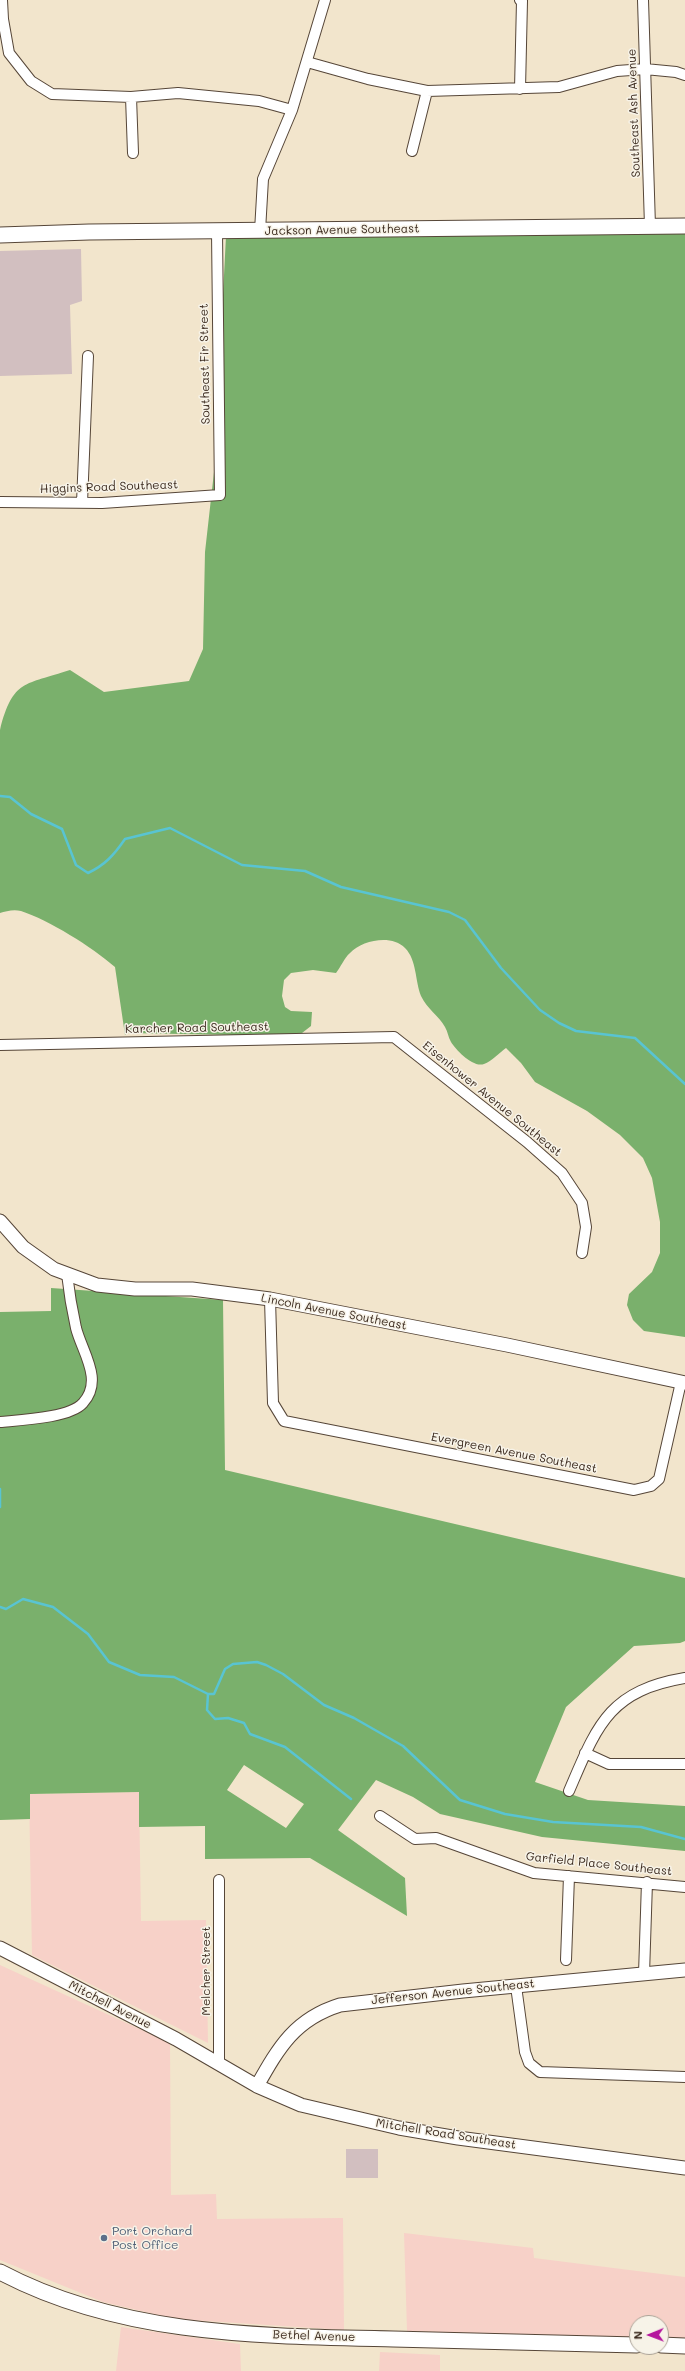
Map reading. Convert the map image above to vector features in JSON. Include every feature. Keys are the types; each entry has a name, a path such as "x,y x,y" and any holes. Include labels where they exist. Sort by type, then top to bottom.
{"main road":[{"name":"Jackson Avenue Southeast","path":"0,235 685,226"},
{"name":"Bethel Avenue","path":"0,2272 43,2292 90,2307 137,2320 209,2331 330,2337 629,2345"},
{"path":"669,2345 685,2346"}],"street":[{"path":"2,0 3,20 9,53 31,81 52,94 131,97 178,93 259,101 292,110"},
{"path":"260,231 263,179 292,110 325,0"},
{"path":"520,0 522,2 520,88"},
{"name":"Southeast Ash Avenue","path":"643,0 650,226"},
{"path":"307,62 368,79 427,91 559,87 617,71 645,69 676,72 685,75"},
{"path":"412,151 427,91"},
{"path":"131,97 133,153"},
{"name":"Southeast Fir Street","path":"216,232 220,495"},
{"path":"82,503 88,356"},
{"name":"Higgins Road Southeast","path":"0,502 82,503 220,495"},
{"name":"Karcher Road Southeast","path":"0,1045 394,1037"},
{"name":"Eisenhower Avenue Southeast","path":"394,1037 527,1142 562,1173 582,1203 586,1227 582,1253"},
{"name":"Lincoln Avenue Southeast","path":"0,1221 23,1247 54,1269 97,1285 135,1289 192,1289 270,1300 507,1345 683,1383"},
{"path":"0,1422 59,1415 83,1404 91,1387 91,1367 76,1330 67,1274"},
{"name":"Evergreen Avenue Southeast","path":"270,1300 272,1403 284,1421 634,1490 651,1486 659,1479 683,1383"},
{"path":"569,1791 597,1729 609,1713 623,1700 654,1684 685,1678"},
{"path":"585,1753 609,1764 685,1764"},
{"name":"Garfield Place Southeast","path":"380,1816 415,1839 436,1838 520,1870 534,1873 685,1886"},
{"path":"566,1960 569,1876"},
{"name":"Melcher Street","path":"218,1880 218,2063"},
{"path":"644,1974 646,1882"},
{"name":"Mitchell Avenue","path":"0,1948 218,2063"},
{"name":"Jefferson Avenue Southeast","path":"257,2086 272,2059 293,2031 322,2011 361,2002 685,1970"},
{"path":"516,1986 525,2052 529,2063 540,2072 685,2077"},
{"name":"Mitchell Road Southeast","path":"218,2063 257,2086 301,2105 399,2128 458,2138 685,2168"}],"shaded area":[{"path":"81,249 82,301 70,305 72,374 0,376 0,251"},
{"path":"139,1792 141,1921 206,1920 208,2043 32,1955 29,1794"},
{"path":"0,1965 170,2043 171,2195 216,2194 217,2219 343,2218 344,2330 175,2319 103,2302 0,2260"},
{"path":"346,2149 378,2149 378,2178 346,2178"},
{"path":"404,2233 533,2248 534,2258 685,2277 685,2339 669,2338 669,2315 629,2315 629,2338 407,2331"},
{"path":"121,2327 240,2344 241,2371 116,2371"},
{"path":"380,2352 440,2355 440,2371 379,2371"}],"green space":[{"path":"685,232 685,1337 644,1331 633,1320 627,1305 629,1294 652,1272 660,1253 660,1222 652,1178 643,1158 620,1135 587,1111 535,1082 521,1063 506,1048 487,1063 480,1065 465,1058 451,1042 446,1029 421,996 412,958 405,948 399,944 393,941 377,940 355,948 344,960 336,973 313,970 291,973 284,980 282,996 285,1007 291,1011 312,1012 311,1026 302,1033 290,1036 127,1033 125,1035 115,967 83,943 57,927 32,915 18,910 10,910 0,913 0,730 10,701 23,686 70,670 104,692 189,681 203,649 205,552 214,472 226,236"},
{"path":"51,1288 223,1300 225,1470 685,1578 685,1641 680,1643 634,1646 566,1707 535,1782 588,1800 685,1806 685,1851 542,1837 440,1814 413,1797 376,1780 338,1830 405,1878 407,1916 310,1858 205,1859 205,1826 139,1827 139,1792 30,1794 30,1819 0,1820 0,1312 51,1311","holes":["244,1765 304,1804 286,1828 227,1790"]}],"waterway":[{"path":"0,796 10,797 31,814 62,829 76,865 88,873 109,859 125,839 170,828 242,865 305,871 341,887 449,912 465,920 501,968 540,1010 559,1023 576,1031 635,1038 685,1084"},
{"path":"0,1489 0,1507"},
{"path":"0,1607 6,1609 23,1599 53,1607 88,1634 109,1662 140,1675 174,1677 208,1694 214,1694 225,1669 233,1664 257,1662 266,1665 283,1674 324,1705 354,1718 403,1746 460,1800 505,1814 553,1822 641,1827 685,1839"},
{"path":"208,1694 207,1710 215,1719 228,1718 244,1723 250,1734 285,1747 351,1799"}],"place":[{"name":"Port Orchard Post Office","path":"104,2238"}]}
